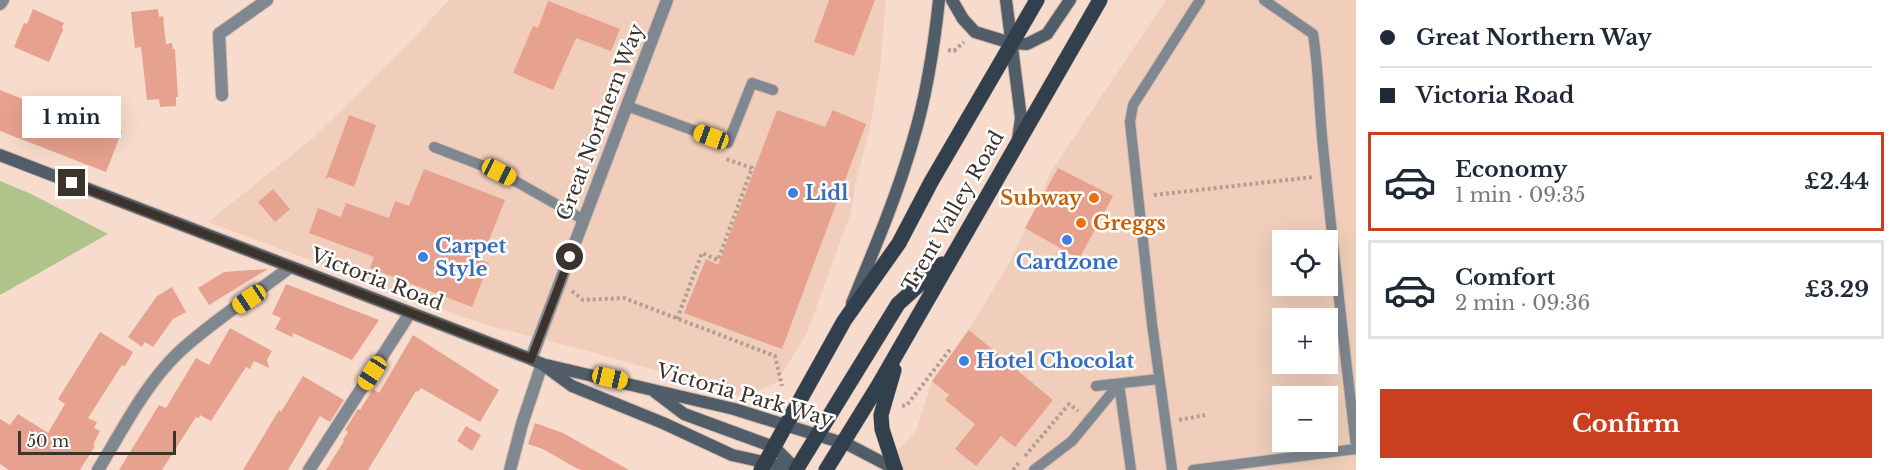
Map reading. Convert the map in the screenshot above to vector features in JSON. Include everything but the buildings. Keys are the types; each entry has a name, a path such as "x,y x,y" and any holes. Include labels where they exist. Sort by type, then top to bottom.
{"main road":[{"name":"Trent Valley Road","path":"763,466 844,321 898,243 1037,0"},
{"name":"Trent Valley Road","path":"826,470 902,344 1100,0"},
{"path":"797,470 816,435 898,304 952,255"},
{"path":"896,469 882,429 880,415 902,344"}],"street":[{"path":"0,4 3,0"},
{"path":"222,95 219,34 267,0"},
{"name":"Great Northern Way","path":"510,470 537,361 584,220 667,0"},
{"path":"844,321 880,235 913,140 931,63 939,0"},
{"path":"952,0 963,19 975,32 1011,43 1027,44 1047,34 1070,0"},
{"path":"1006,0 1022,118 1017,143"},
{"name":"Victoria Road","path":"0,155 537,361 572,386 663,423 732,455 763,466"},
{"path":"98,470 151,385 177,354 211,324 249,299 290,267"},
{"path":"309,470 410,313"},
{"name":"Victoria Park Way","path":"537,361 734,409 842,443 896,469"},
{"path":"649,388 684,414 774,447 797,470"},
{"path":"763,466 797,470"}],"lane":[{"path":"1172,470 1159,379 1130,122 1133,105 1200,0"},
{"path":"1192,470 1356,447 1313,34 1264,0"},
{"path":"627,106 728,144 752,83 773,90"},
{"path":"434,147 499,172 584,220"},
{"path":"1096,386 1159,379"},
{"path":"1034,470 1072,441 1119,384"},
{"path":"1119,384 1131,470"}],"path":[{"path":"677,319 702,253 718,260 752,168 723,158"},
{"path":"1138,197 1326,176"},
{"path":"572,282 572,291 584,300 624,298 775,356 782,386"},
{"path":"899,406 907,405 951,348"}],"shaded area":[{"path":"449,0 886,0 880,68 869,132 856,181 851,212 807,333 777,382 744,396 592,352 483,324 208,222 312,139"},
{"path":"1166,0 1356,0 1356,470 878,470 916,431 932,381 974,321 1010,262 1052,170"}],"green space":[{"path":"0,181 31,194 108,234 0,295"}],"place":[{"name":"Lidl","path":"793,193"},
{"name":"Subway","path":"1094,198"},
{"name":"Greggs","path":"1081,223"},
{"name":"Cardzone","path":"1067,240"},
{"name":"Carpet Style","path":"423,257"},
{"name":"Hotel Chocolat","path":"964,361"}],"route":[{"path":"72,183 531,359 570,257"}]}
